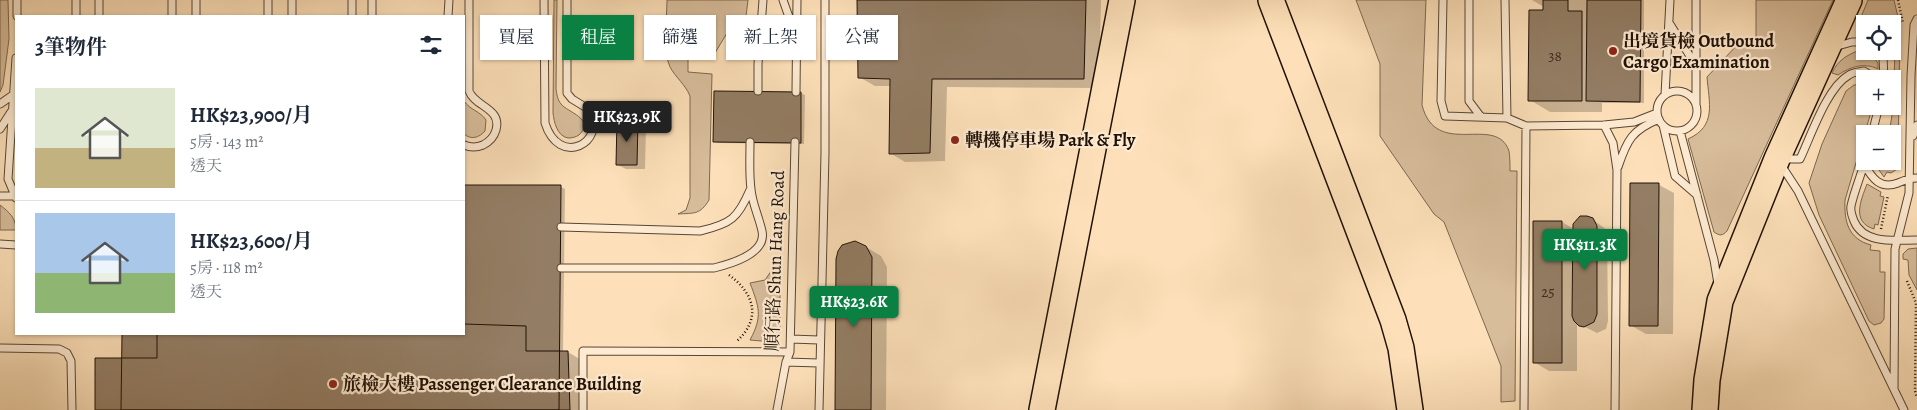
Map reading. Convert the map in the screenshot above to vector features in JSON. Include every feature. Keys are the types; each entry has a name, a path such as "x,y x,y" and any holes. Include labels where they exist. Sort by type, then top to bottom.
{"highway":[{"path":"1042,410 1122,0"},
{"path":"1271,0 1393,320 1406,374 1410,410"},
{"path":"1705,410 1707,380 1720,301 1777,159 1849,0"}],"lane":[{"path":"17,0 17,15"},
{"path":"76,0 76,15"},
{"path":"99,0 99,15"},
{"path":"172,0 172,15"},
{"path":"196,0 196,15"},
{"path":"268,0 268,15"},
{"path":"292,0 292,15"},
{"path":"352,0 352,15"},
{"path":"372,0 372,15"},
{"path":"448,0 448,15"},
{"path":"465,146 474,148 486,143 494,135 496,124 492,110 474,100 469,91 469,0"},
{"path":"544,0 545,123 552,139 556,143 568,147 578,146 587,140 592,132 594,121 590,110 572,99 567,93 567,0"},
{"path":"758,91 763,0"},
{"path":"783,0 788,15"},
{"path":"797,0 797,15"},
{"path":"819,410 818,363 825,153 825,0"},
{"path":"1443,0 1441,101 1445,116 1507,118 1526,126 1604,125 1660,119"},
{"path":"1469,0 1469,101 1481,117"},
{"path":"1506,0 1507,118"},
{"path":"1665,95 1670,0"},
{"path":"1660,119 1668,128 1680,130 1692,124 1695,119 1697,68 1696,0"},
{"path":"1670,24 1697,68"},
{"path":"1894,389 1896,240 1913,178 1910,144 1911,76 1916,24"},
{"path":"1825,52 1840,45 1856,43"},
{"path":"1913,57 1917,72"},
{"path":"796,92 797,60"},
{"path":"15,70 8,180 15,195"},
{"path":"1777,159 1800,159 1827,101 1838,83 1851,73 1856,72"},
{"path":"1696,106 1694,100 1684,92 1677,91 1665,95 1661,100 1660,119 1675,176 1697,196"},
{"path":"0,104 13,95"},
{"path":"0,129 12,109"},
{"path":"1618,170 1626,145 1632,136 1639,129 1660,119"},
{"path":"1604,125 1613,142 1618,170 1615,410"},
{"path":"1910,144 1917,125"},
{"path":"1524,410 1526,126"},
{"path":"1680,130 1714,260 1720,301"},
{"path":"561,268 714,268 734,263 750,255 759,245 763,233 751,190 750,142"},
{"name":"順行路 Shun Hang Road","path":"777,410 786,362 790,352 795,142"},
{"path":"1777,159 1798,191 1904,410"},
{"path":"1862,170 1851,207 1854,223 1861,233 1870,238 1917,240"},
{"path":"1868,170 1873,179 1880,184 1896,184 1913,178"},
{"path":"561,227 700,231 728,222 741,210 751,190"},
{"path":"1909,193 1917,197"},
{"path":"0,196 15,197"},
{"path":"0,244 15,244"},
{"path":"790,339 819,340"},
{"path":"0,348 59,349 67,353 71,361 72,410"},
{"path":"583,410 583,351 724,350 790,352"},
{"path":"786,362 818,363"}],"path":[{"path":"714,268 739,282 747,292 753,315 746,330 739,339 724,350"}],"shaded area":[{"path":"0,0 8,0 9,39 3,85 0,92"},
{"path":"554,0 557,0 557,97 564,107 579,116 584,125 579,135 571,138 561,135 555,124 553,113"},
{"path":"667,0 748,0 746,15 726,15 726,35 716,51 716,15 667,15"},
{"path":"1356,0 1426,0 1422,105 1429,121 1440,130 1452,134 1479,134 1502,140 1509,151 1510,171 1517,171 1515,401 1501,402 1501,366 1444,222 1434,214 1380,136 1380,64"},
{"path":"1756,0 1833,0 1727,231 1719,235 1714,232 1688,139 1697,134 1707,121 1710,105 1707,77 1739,43 1756,43"},
{"path":"1868,0 1894,0 1897,15 1862,15"},
{"path":"1856,52 1856,60 1876,60 1878,63 1878,69 1862,66 1852,68 1838,75 1832,73 1843,58"},
{"path":"668,60 688,60 688,72 712,74 709,200 703,208 692,213 678,214 686,210 690,198 690,96 670,67"},
{"path":"1895,60 1899,60 1899,70 1894,70"},
{"path":"1856,85 1856,115 1870,115 1867,125 1856,125 1856,163 1845,200 1845,215 1852,234 1871,245 1870,250 1880,251 1880,272 1885,272 1884,319 1881,323 1874,325 1869,321 1819,215 1809,183 1822,144 1846,91"},
{"path":"465,102 486,120 485,131 478,137 469,137 465,135"},
{"path":"1892,115 1899,115 1899,125 1890,125"},
{"path":"1879,170 1896,170 1891,173 1887,172 1884,177"},
{"path":"1867,184 1881,192 1880,196 1884,197 1878,225 1875,224 1874,229 1867,226 1860,216 1862,197"},
{"path":"0,205 15,222 15,230 0,230"},
{"path":"1917,248 1917,290 1909,275 1908,260 1903,259 1903,254 1908,249"},
{"path":"776,264 780,264 780,334 778,340 773,342 750,340 757,324 758,312 756,299 750,283 765,280"}],"building":[{"path":"857,0 1086,0 1084,79 932,79 930,153 889,154 890,79 858,78 858,60 898,60 898,15 857,15"},
{"path":"1543,0 1568,0 1568,11 1582,11 1582,101 1528,101 1529,10 1543,10"},
{"name":"出境貨檢 Outbound Cargo Examination","path":"1587,0 1641,0 1640,102 1586,101"},
{"path":"714,91 801,92 801,143 713,142"},
{"path":"617,120 638,120 637,165 616,165"},
{"path":"1630,183 1659,183 1658,326 1629,326"},
{"name":"旅檢大樓 Passenger Clearance Building","path":"465,185 561,185 559,410 121,410 122,335 465,335"},
{"path":"1580,216 1593,218 1597,226 1597,314 1594,322 1584,327 1579,326 1572,316 1573,224"},
{"path":"1533,221 1562,221 1562,363 1533,363"},
{"path":"855,241 866,246 872,257 871,410 835,410 836,259 842,245"},
{"name":"旅檢大樓 Passenger Clearance Building","path":"465,324 526,326 526,351 568,351 570,410 95,410 95,358 157,358 157,335 465,335"}],"place":[{"name":"出境貨檢 Outbound Cargo Examination","path":"1613,51"},
{"name":"轉機停車場 Park & Fly","path":"955,140"},
{"name":"旅檢大樓 Passenger Clearance Building","path":"333,384"}]}
